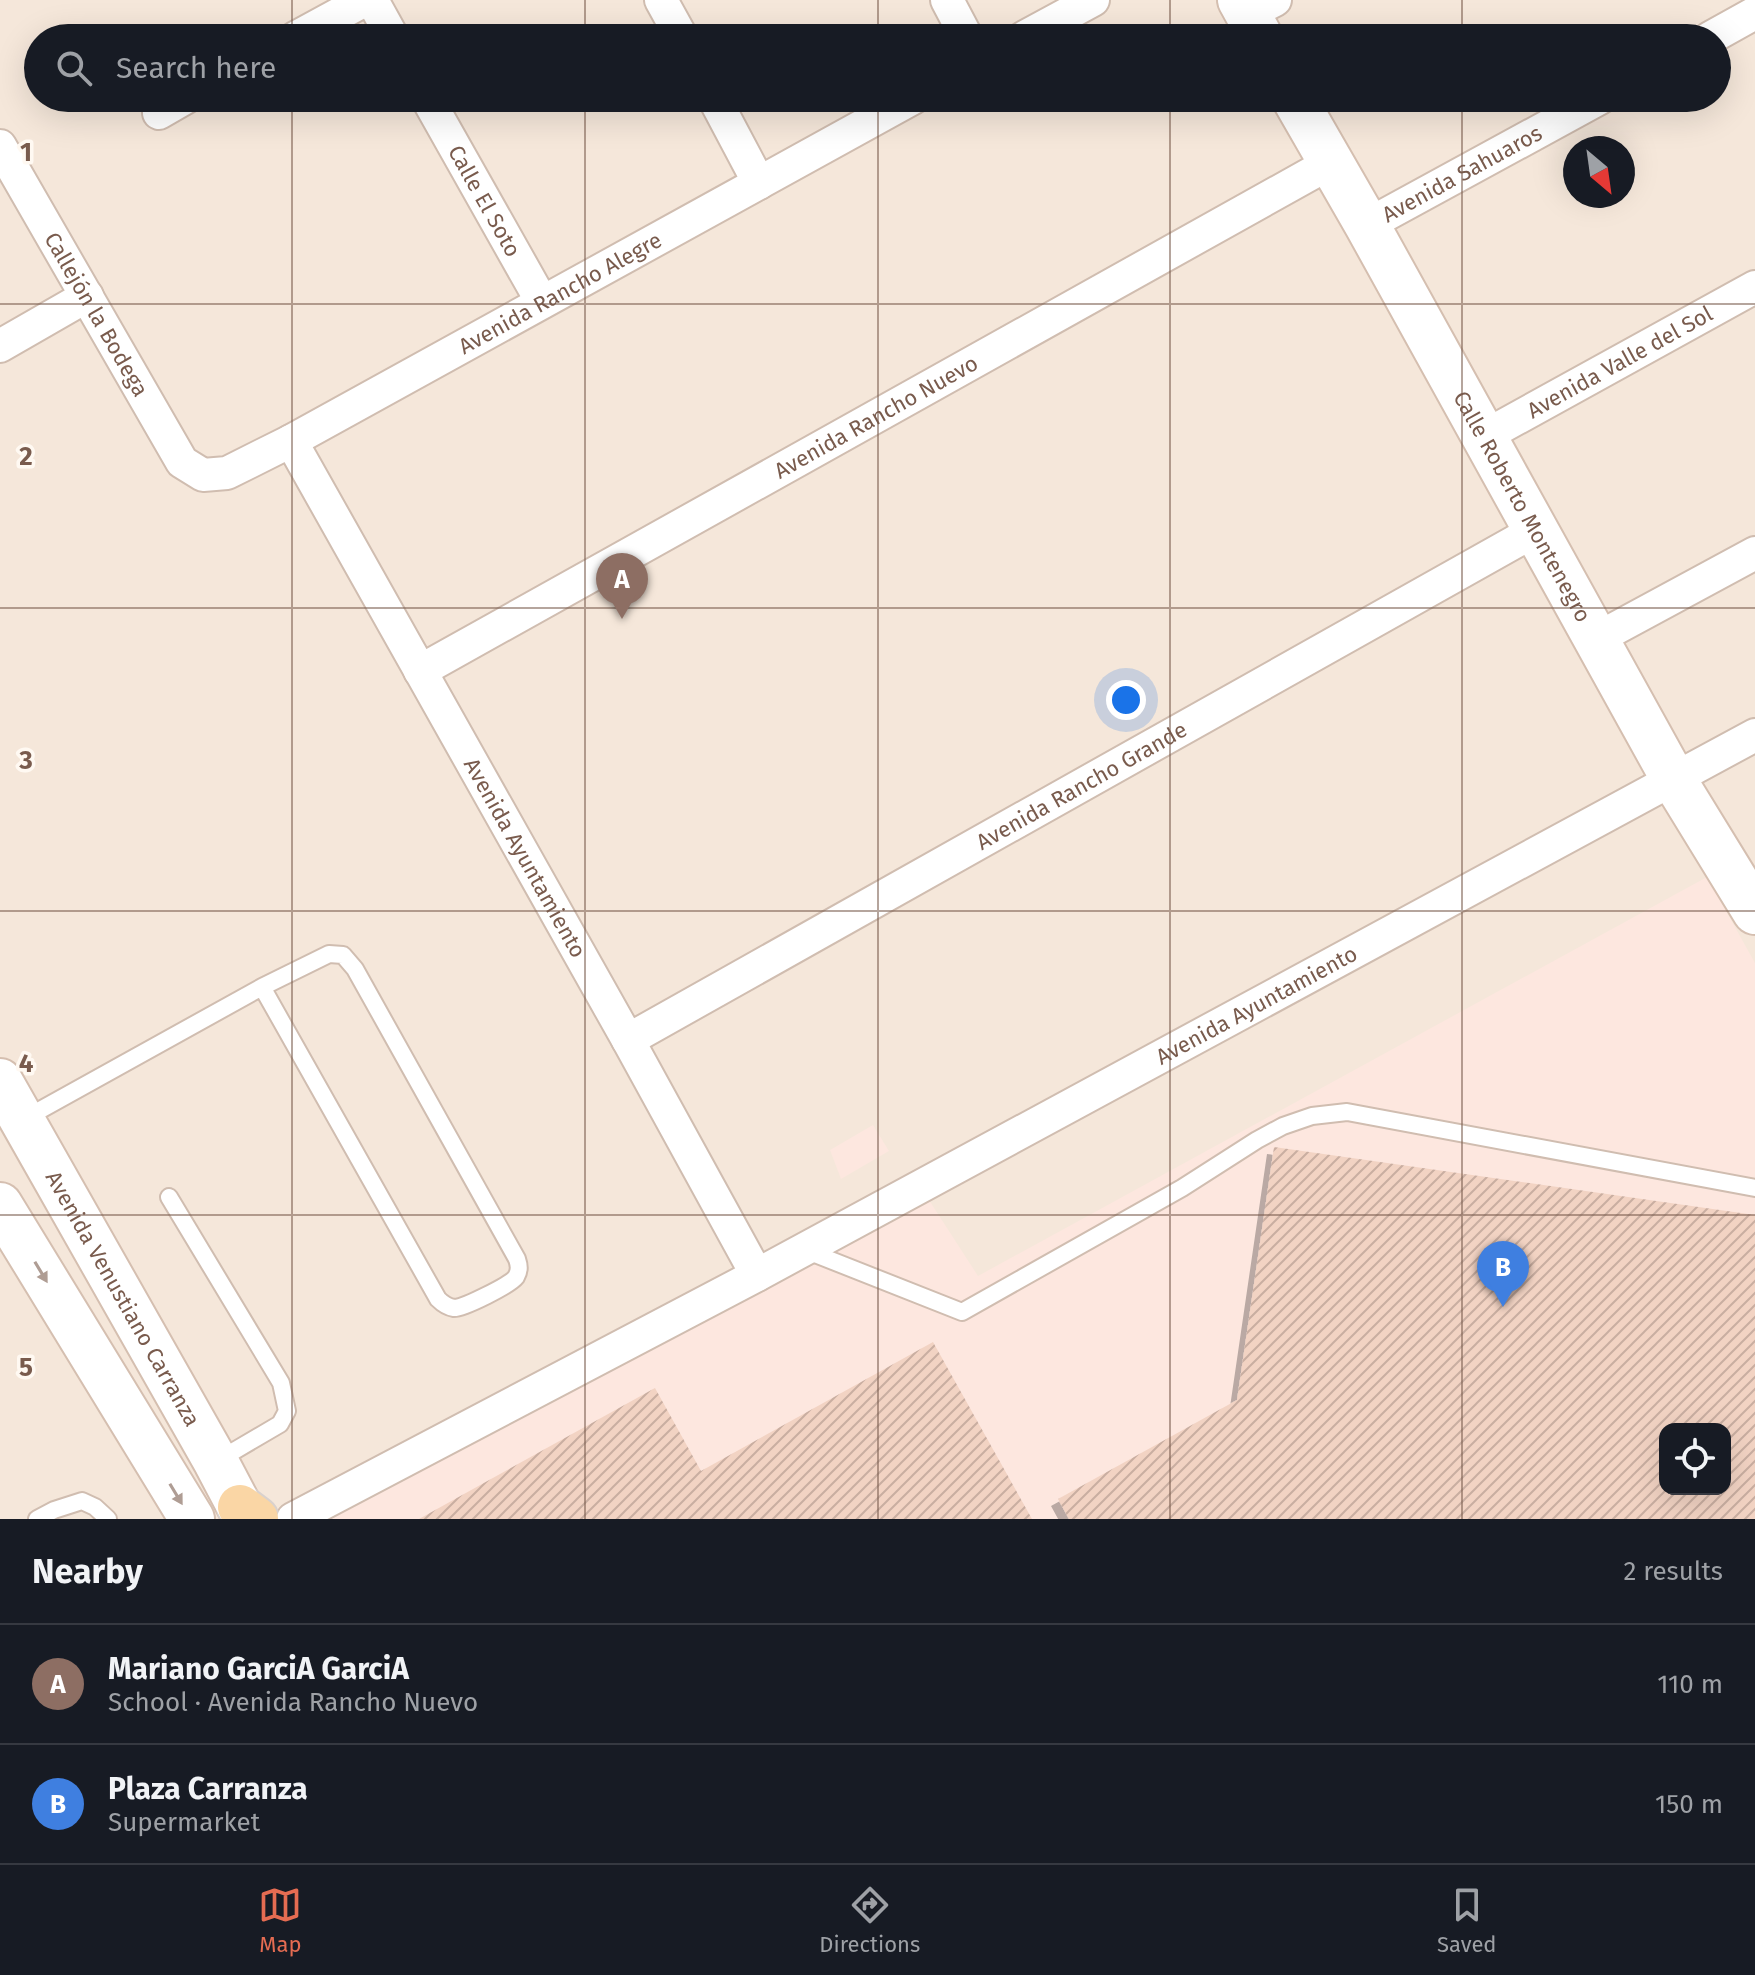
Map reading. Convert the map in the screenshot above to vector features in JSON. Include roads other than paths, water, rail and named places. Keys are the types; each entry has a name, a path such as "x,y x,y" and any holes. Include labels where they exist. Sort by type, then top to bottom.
{"street":[{"path":"321,24 365,0"},
{"path":"372,0 385,24"},
{"path":"661,0 674,24"},
{"path":"947,0 960,24"},
{"path":"1049,24 1093,0"},
{"path":"1731,26 1755,13"},
{"name":"Calle El Soto","path":"435,112 542,302"},
{"path":"721,112 759,183"},
{"name":"Avenida Rancho Alegre","path":"203,475 227,473 291,441 888,112"},
{"name":"Calle Roberto Montenegro","path":"1302,112 1674,780 1755,912"},
{"name":"Avenida Sahuaros","path":"1367,225 1574,112"},
{"name":"Callejón la Bodega","path":"0,146 182,462 203,475"},
{"name":"Avenida Rancho Nuevo","path":"420,671 1330,163"},
{"name":"Avenida Valle del Sol","path":"1483,437 1755,287"},
{"path":"0,346 87,296"},
{"name":"Avenida Ayuntamiento","path":"291,441 757,1275"},
{"name":"Avenida Rancho Grande","path":"628,1040 1536,530"},
{"path":"1596,639 1755,553"},
{"name":"Avenida Ayuntamiento","path":"272,1517 757,1275 1755,735"},
{"name":"Avenida Venustiano Carranza","path":"0,1081 18,1131 216,1462 272,1517"},
{"path":"0,1205 192,1519"}],"lane":[{"path":"18,1131 262,987 329,954 343,955 349,960 517,1259 518,1272 513,1281 461,1307 447,1306 438,1299 262,987"},
{"path":"803,1250 962,1312 1182,1188 1283,1126 1312,1116 1347,1112 1755,1188"},
{"path":"169,1197 281,1383 287,1411 280,1424 216,1462"},
{"path":"37,1519 82,1501 95,1507 108,1519"}],"place":[{"name":"Mariano GarciA GarciA","path":"622,619"},
{"name":"Plaza Carranza","path":"1503,1307"}]}
